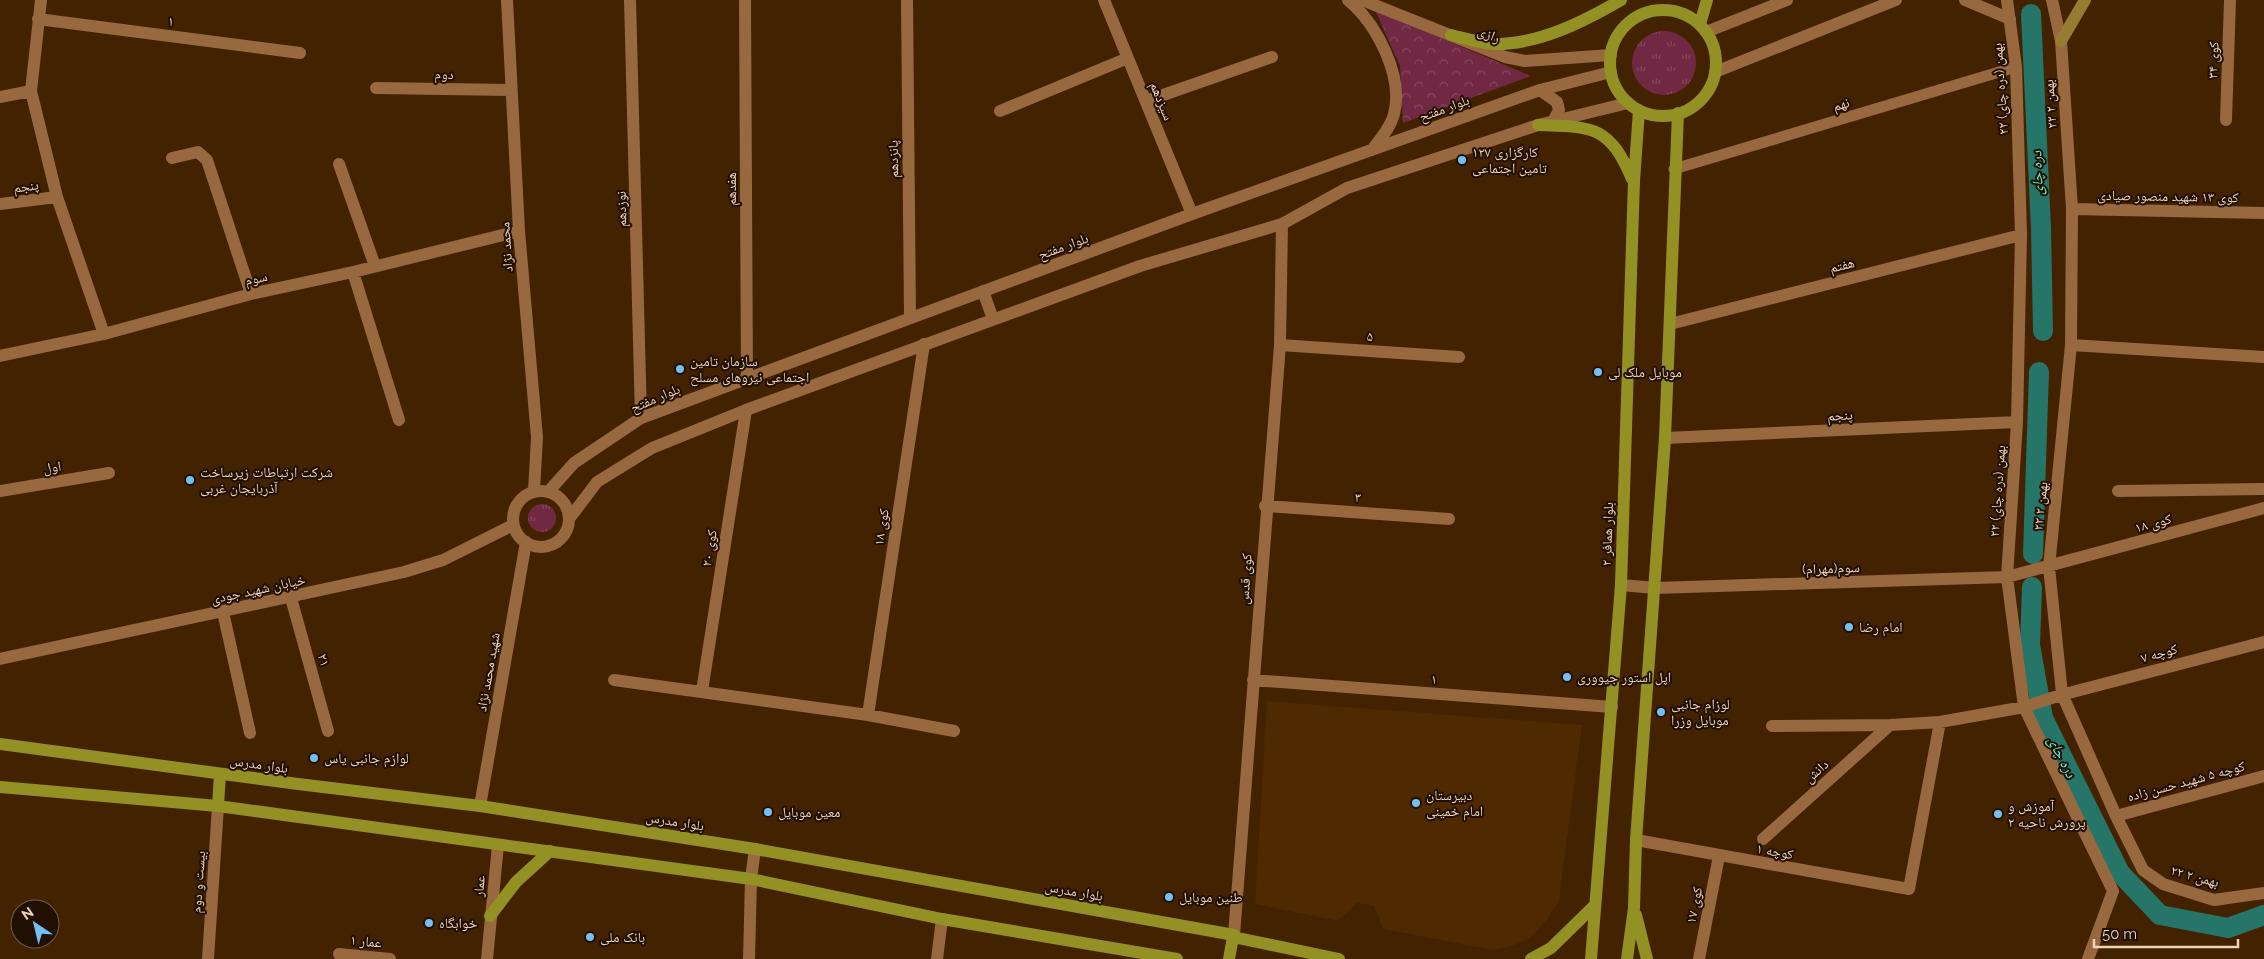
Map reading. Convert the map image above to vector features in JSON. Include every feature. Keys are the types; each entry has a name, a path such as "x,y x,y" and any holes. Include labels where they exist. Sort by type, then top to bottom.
{"main road":[{"path":"1451,35 1492,44 1522,42 1557,31 1590,17 1621,0"},
{"path":"1703,28 1707,0"},
{"path":"2061,41 2085,0"},
{"path":"1651,6 1678,12 1703,28 1713,44 1716,58 1715,72 1711,86 1703,98 1691,107 1665,116 1651,114 1634,106 1614,83 1611,72 1611,54 1618,36 1625,26 1651,6"},
{"name":"بلوار همافر ۲","path":"1590,959 1612,707 1620,585 1634,181 1634,106"},
{"path":"1627,959 1634,908 1636,840 1656,588 1665,438 1674,169 1678,113"},
{"path":"1538,125 1576,126 1607,138 1622,154 1634,181"},
{"name":"بلوار مدرس","path":"0,744 220,774 480,806 755,849 1234,936 1339,959"},
{"path":"218,806 220,774"},
{"path":"0,787 218,806 750,879 1129,955 1177,959"},
{"path":"490,916 516,882 550,851"},
{"path":"1531,959 1551,948 1595,904"},
{"path":"1634,908 1647,959"},
{"path":"1228,959 1234,936"}],"street":[{"path":"40,0 31,92 57,197 104,334"},
{"name":"محمد نژاد","path":"508,0 511,90 520,231 537,437 534,491"},
{"name":"نوزدهم","path":"630,0 641,418"},
{"name":"هفدهم","path":"745,0 747,378"},
{"name":"پانزدهم","path":"907,0 910,318"},
{"name":"سیزدهم","path":"1104,0 1192,214"},
{"path":"1348,0 1371,23 1384,46 1395,92 1394,113 1386,131 1372,150"},
{"path":"1703,28 1787,0"},
{"path":"1715,72 1896,0"},
{"path":"1965,0 2010,19"},
{"name":"۲۲ بهمن (دره چای)","path":"2007,0 2016,67 2021,235 2017,422 2007,577 2024,707 2113,891 2088,959"},
{"name":"۲۲ بهمن ۲","path":"2052,0 2061,41 2072,208 2072,345 2049,566 2062,694 2116,816 2143,870 2163,884 2214,900 2264,893"},
{"name":"کوی ۳۴","path":"2226,120 2230,0"},
{"name":"رازی","path":"1367,1 1505,57 1525,61 1611,54"},
{"name":"۱","path":"38,19 300,53"},
{"path":"1000,111 1128,58"},
{"path":"1146,100 1272,58"},
{"name":"بلوار مفتح","path":"548,492 574,463 641,418 1192,214 1540,90 1611,72"},
{"name":"دوم","path":"376,88 511,90"},
{"path":"1540,90 1557,102 1559,110 1553,121"},
{"path":"0,97 31,92"},
{"path":"568,519 596,482 652,448 746,410 1140,266 1282,224 1347,188 1538,125 1634,106"},
{"path":"172,158 198,152 206,160 251,294"},
{"path":"339,164 375,266"},
{"name":"پنجم","path":"0,204 57,197"},
{"name":"کوی ۱۳ شهید منصور صیادی","path":"2072,208 2264,213"},
{"name":"کوی قدس","path":"1234,936 1280,345 1282,224"},
{"name":"سوم","path":"0,356 104,334 251,294 353,272 520,231"},
{"name":"هفتم","path":"1670,324 2021,235"},
{"path":"353,272 399,420"},
{"path":"983,292 993,319"},
{"name":"کوی ۱۸","path":"868,715 924,344"},
{"name":"۵","path":"1280,345 1459,357"},
{"path":"2072,345 2264,356"},
{"name":"کوی ۲۰","path":"702,691 746,410"},
{"name":"پنجم","path":"1665,438 2017,422"},
{"name":"اول","path":"0,491 109,473"},
{"path":"2118,491 2264,489"},
{"path":"534,491 548,492 561,499 568,512 564,533 554,543 540,546 526,542 516,532 514,525 514,511 517,504 521,498 534,491"},
{"name":"۳","path":"1266,506 1448,519"},
{"name":"کوی ۱۸","path":"2007,577 2264,508"},
{"name":"خیابان شهید جودی","path":"0,659 291,598 404,572 443,560 514,525"},
{"name":"شهید محمد نژاد","path":"480,806 526,542"},
{"name":"سوم(مهرام)","path":"1620,585 1656,588 2007,577"},
{"name":"۲۱","path":"291,598 328,731"},
{"path":"223,612 250,733"},
{"name":"کوچه ۷","path":"1772,726 1890,725 1940,722 2024,707 2062,694 2264,642"},
{"path":"614,680 868,715 954,731"},
{"name":"۱","path":"1253,680 1612,707"},
{"name":"کوچه ۱","path":"1636,840 1908,889 1940,722"},
{"name":"دانش","path":"1763,839 1890,725"},
{"name":"کوچه ۵ شهید حسن زاده","path":"2116,816 2264,776"},
{"name":"بیست و دوم","path":"208,959 218,806"},
{"name":"عمار","path":"487,959 498,845"},
{"path":"749,959 750,879 755,849"},
{"name":"کوی ۱۷","path":"1699,959 1719,856"},
{"path":"937,959 942,919"},
{"name":"عمار ۱","path":"339,954 390,959"}],"lane":[{"name":"نهم","path":"1674,169 2016,67"}],"shaded area":[{"name":"دبیرستان امام خمینی","path":"1267,701 1582,725 1559,901 1545,922 1530,938 1512,946 1493,950 1383,929 1374,906 1365,904 1357,903 1338,921 1255,904"}],"green space":[{"path":"1375,10 1531,76 1403,123 1400,66"},
{"path":"1664,31 1682,37 1690,45 1696,63 1690,81 1682,89 1664,95 1646,89 1638,81 1632,63 1638,45 1646,37"},
{"path":"542,504 552,508 556,518 552,528 542,532 532,528 528,518 532,508"}],"waterway":[{"name":"دره چای","path":"2031,14 2041,228 2043,331"},
{"name":"دره چای","path":"2033,554 2039,372"},
{"name":"دره چای","path":"2032,587 2030,645 2043,718 2120,873 2160,915 2228,928 2264,915"}],"place":[{"name":"کارگزاری ۱۲۷ تامین اجتماعی","path":"1462,160"},
{"name":"سازمان تامین اجتماعی نیروهای مسلح","path":"680,369"},
{"name":"موبایل ملک لی","path":"1598,372"},
{"name":"شرکت ارتباطات زیرساخت آذربایجان غربی","path":"190,480"},
{"name":"امام رضا","path":"1849,627"},
{"name":"اپل استور جيووری","path":"1567,677"},
{"name":"لوزام جانبی موبایل وزرا","path":"1661,712"},
{"name":"لوازم جانبی یاس","path":"314,758"},
{"name":"دبیرستان امام خمینی","path":"1416,803"},
{"name":"معین موبایل","path":"768,812"},
{"name":"آموزش و پرورش ناحیه ۲","path":"1998,814"},
{"name":"طنین موبایل","path":"1169,897"},
{"name":"خوابگاه","path":"429,923"},
{"name":"بانک ملی","path":"590,937"}]}
